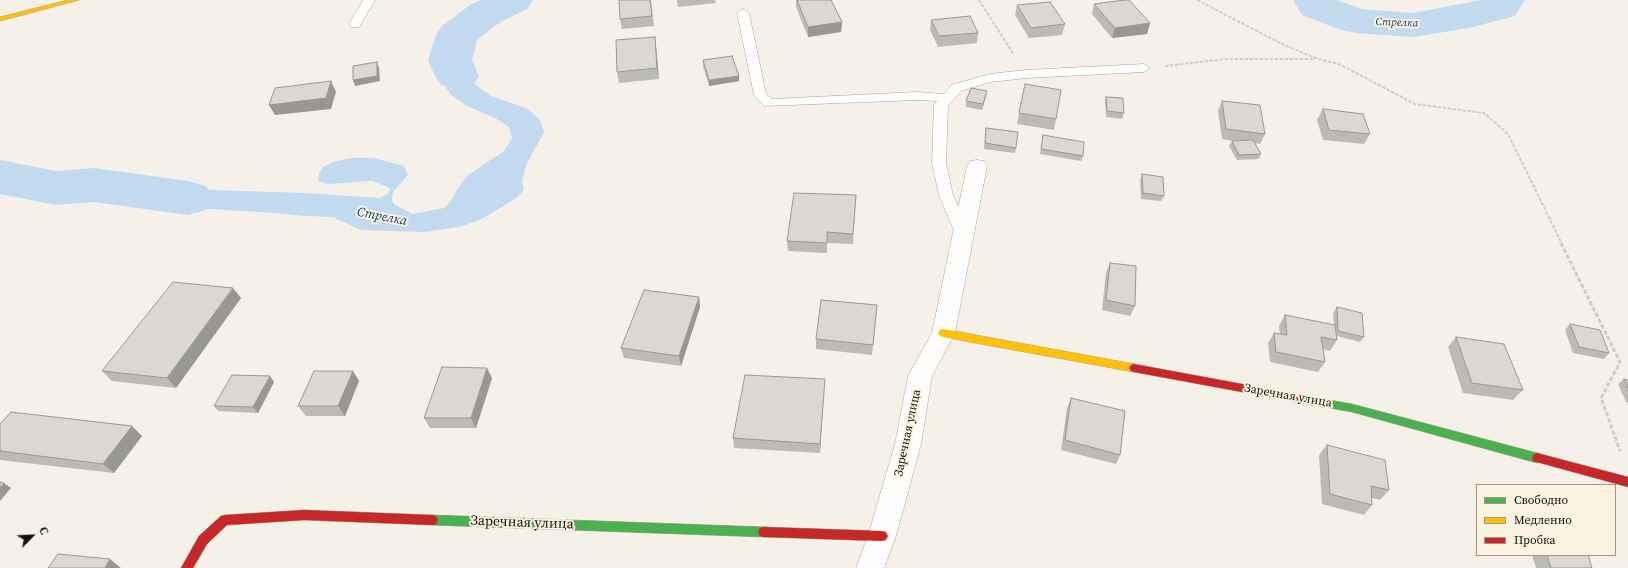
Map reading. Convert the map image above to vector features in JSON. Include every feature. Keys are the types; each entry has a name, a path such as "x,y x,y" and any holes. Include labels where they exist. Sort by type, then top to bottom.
{"street":[{"path":"0,19 76,0"},
{"path":"944,329 977,166"},
{"name":"Заречная улица","path":"187,568 203,540 224,520 304,515 876,552 908,444 920,376 944,329 1352,408 1628,482"}],"lane":[{"path":"355,24 370,0"},
{"path":"743,14 760,95 769,103 917,96 947,98"},
{"path":"963,233 946,196 940,163 941,105 956,88 990,78 1026,74 1144,68"}],"path":[{"path":"979,0 1026,74"},
{"path":"1197,0 1284,45 1318,59 1338,64 1415,104 1484,113 1508,134 1620,362 1601,398 1621,454"},
{"path":"1144,68 1226,59 1318,59"}],"water":[{"path":"475,8 501,24 483,26 473,31 468,40 467,72 476,85 491,96 528,109 540,120 544,132 527,163 522,181 524,190 515,199 480,220 459,227 424,232 361,230 332,217 180,207 105,195 119,177 156,184 211,190 305,193 380,198 388,194 390,188 372,181 328,184 318,181 319,174 323,167 333,162 351,158 374,158 404,166 408,175 393,192 392,200 394,204 412,214 444,208 451,201 456,191 468,175 504,151 512,138 509,127 497,119 465,105 450,94 442,80 441,70 444,59 441,50 443,39 457,21"}],"building":[{"path":"619,0 650,0 652,16 620,19"},
{"path":"797,0 831,0 842,22 808,27"},
{"path":"1129,0 1150,23 1115,28 1094,4"},
{"path":"1050,2 1065,24 1031,28 1017,5"},
{"path":"970,16 978,33 939,36 931,20"},
{"path":"655,37 657,68 617,72 616,40"},
{"path":"732,56 739,76 709,80 703,60"},
{"path":"377,62 377,76 353,80 353,66"},
{"path":"331,81 326,98 269,105 275,88"},
{"path":"1025,84 1061,90 1056,119 1019,113"},
{"path":"971,88 987,91 983,104 966,101"},
{"path":"1106,97 1123,98 1124,113 1107,111"},
{"path":"1222,101 1260,105 1265,134 1226,129"},
{"path":"1323,109 1363,114 1370,134 1329,130"},
{"path":"986,128 1018,132 1016,148 985,143"},
{"path":"1043,135 1084,142 1083,156 1041,149"},
{"path":"1253,140 1261,154 1239,155 1232,141"},
{"path":"1142,174 1163,177 1164,196 1143,193"},
{"path":"794,193 856,195 853,234 827,232 827,243 787,241"},
{"path":"1110,263 1136,266 1135,306 1106,300"},
{"path":"173,282 233,288 167,378 102,371"},
{"path":"644,290 699,297 679,356 621,348"},
{"path":"821,300 877,305 873,345 816,339"},
{"path":"1337,307 1362,313 1364,337 1338,331"},
{"path":"1285,315 1335,325 1337,340 1321,337 1325,362 1276,352 1274,333 1287,335"},
{"path":"1570,324 1600,330 1609,353 1579,347"},
{"path":"1456,337 1504,344 1523,390 1472,383"},
{"path":"442,367 487,368 471,418 424,418"},
{"path":"314,371 353,371 338,406 298,406"},
{"path":"232,375 270,376 253,407 214,406"},
{"path":"745,375 825,379 820,444 733,438"},
{"path":"1624,379 1628,380 1628,388"},
{"path":"1071,398 1125,411 1120,455 1065,440"},
{"path":"11,412 132,426 103,464 0,451 0,424"},
{"path":"1327,445 1385,460 1389,490 1371,486 1372,505 1330,494"},
{"path":"0,482 4,483 0,488"},
{"path":"58,554 110,559 105,568 48,568"},
{"path":"1547,556 1588,556 1592,568 1551,568"}],"waterway":[{"name":"Стрелка","path":"457,76 450,60 457,35 484,14 513,0"},
{"name":"Стрелка","path":"1313,0 1316,6 1356,21 1413,25 1469,16 1501,7 1505,0"},
{"name":"Стрелка","path":"0,177 56,188 94,185 188,198"}],"traffic: fast":[{"path":"1296,398 1352,408 1537,458"},
{"path":"432,520 764,532"}],"traffic: slow":[{"path":"0,19 76,0"},
{"path":"943,333 1134,368"}],"traffic: jam":[{"path":"1134,368 1296,398"},
{"path":"1537,458 1628,482"},
{"path":"187,568 203,540 225,520 304,515 432,520"},
{"path":"764,532 882,536"}]}
